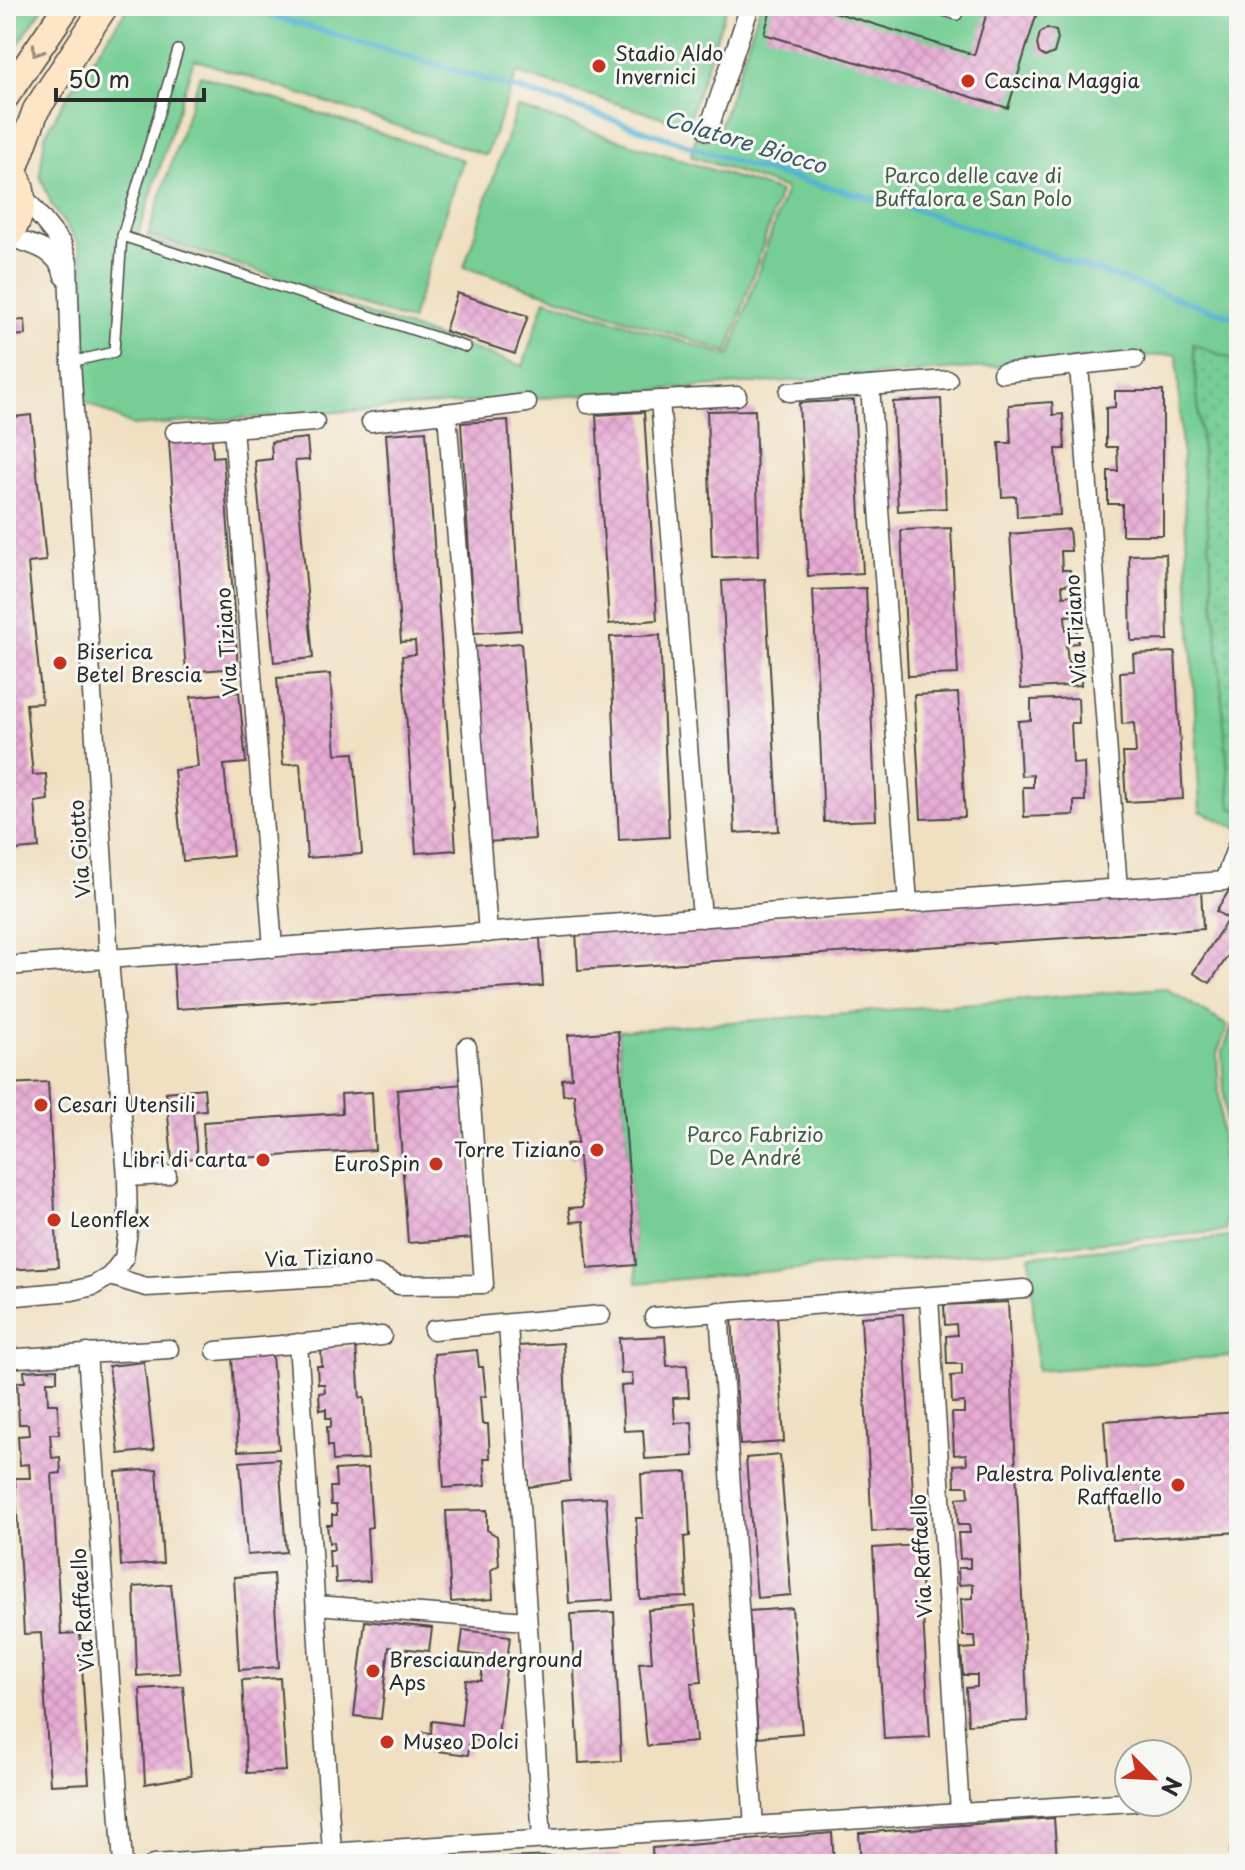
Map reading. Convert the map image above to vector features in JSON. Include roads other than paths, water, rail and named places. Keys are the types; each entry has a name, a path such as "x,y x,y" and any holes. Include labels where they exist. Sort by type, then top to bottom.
{"street":[{"path":"6,96 67,6"},
{"path":"7,238 17,224 22,209 14,175 36,110 105,6"},
{"path":"708,131 750,6"},
{"name":"Via Giotto","path":"14,175 62,244 68,262 71,362 109,959 127,1177 128,1231 124,1258 110,1276"},
{"name":"Via Giotto","path":"7,238 41,247 60,263 69,306"},
{"path":"1002,373 1135,359"},
{"name":"Via Tiziano","path":"1079,365 1118,889"},
{"path":"789,392 948,380"},
{"path":"870,386 908,903"},
{"path":"588,404 737,396"},
{"path":"660,400 702,918"},
{"path":"371,422 527,403"},
{"path":"447,413 488,933"},
{"path":"175,432 315,422"},
{"name":"Via Tiziano","path":"233,427 273,948"},
{"path":"6,966 1224,881 1239,840"},
{"name":"Via Tiziano","path":"110,1276 146,1287 377,1274 399,1285 484,1284 467,1047"},
{"path":"127,1177 167,1175"},
{"path":"6,1297 72,1291 93,1286 110,1276"},
{"path":"654,1317 1024,1289"},
{"name":"Via Raffaello","path":"929,1297 960,1813"},
{"path":"719,1311 754,1826"},
{"path":"433,1330 601,1315"},
{"path":"508,1324 542,1839"},
{"path":"216,1351 382,1336"},
{"path":"298,1343 332,1852"},
{"path":"18,1358 169,1349"},
{"name":"Via Raffaello","path":"87,1353 123,1864"},
{"path":"316,1605 527,1621"},
{"path":"154,1864 1113,1803"}],"lane":[{"path":"928,6 957,15"},
{"path":"71,362 114,352 122,236 178,50"},
{"path":"122,236 466,347"},
{"path":"1235,1850 1236,1864"}],"waterway":[{"name":"Colatore Biocco","path":"240,6 561,102 754,168 911,208 1239,319"}],"place":[{"name":"Stadio Aldo Invernici","path":"599,66"},
{"name":"Cascina Maggia","path":"968,81"},
{"name":"Biserica Betel Brescia","path":"60,663"},
{"name":"Cesari Utensili","path":"41,1105"},
{"name":"Torre Tiziano","path":"597,1150"},
{"name":"Libri di carta","path":"263,1160"},
{"name":"EuroSpin","path":"436,1164"},
{"name":"Leonflex","path":"54,1220"},
{"name":"Palestra Polivalente Raffaello","path":"1178,1485"},
{"name":"Bresciaunderground Aps","path":"373,1671"},
{"name":"Museo Dolci","path":"387,1742"}],"park label":[{"name":"Parco delle cave di Buffalora e San Polo","path":"973,188"},
{"name":"Parco Fabrizio De André","path":"755,1146"}]}
